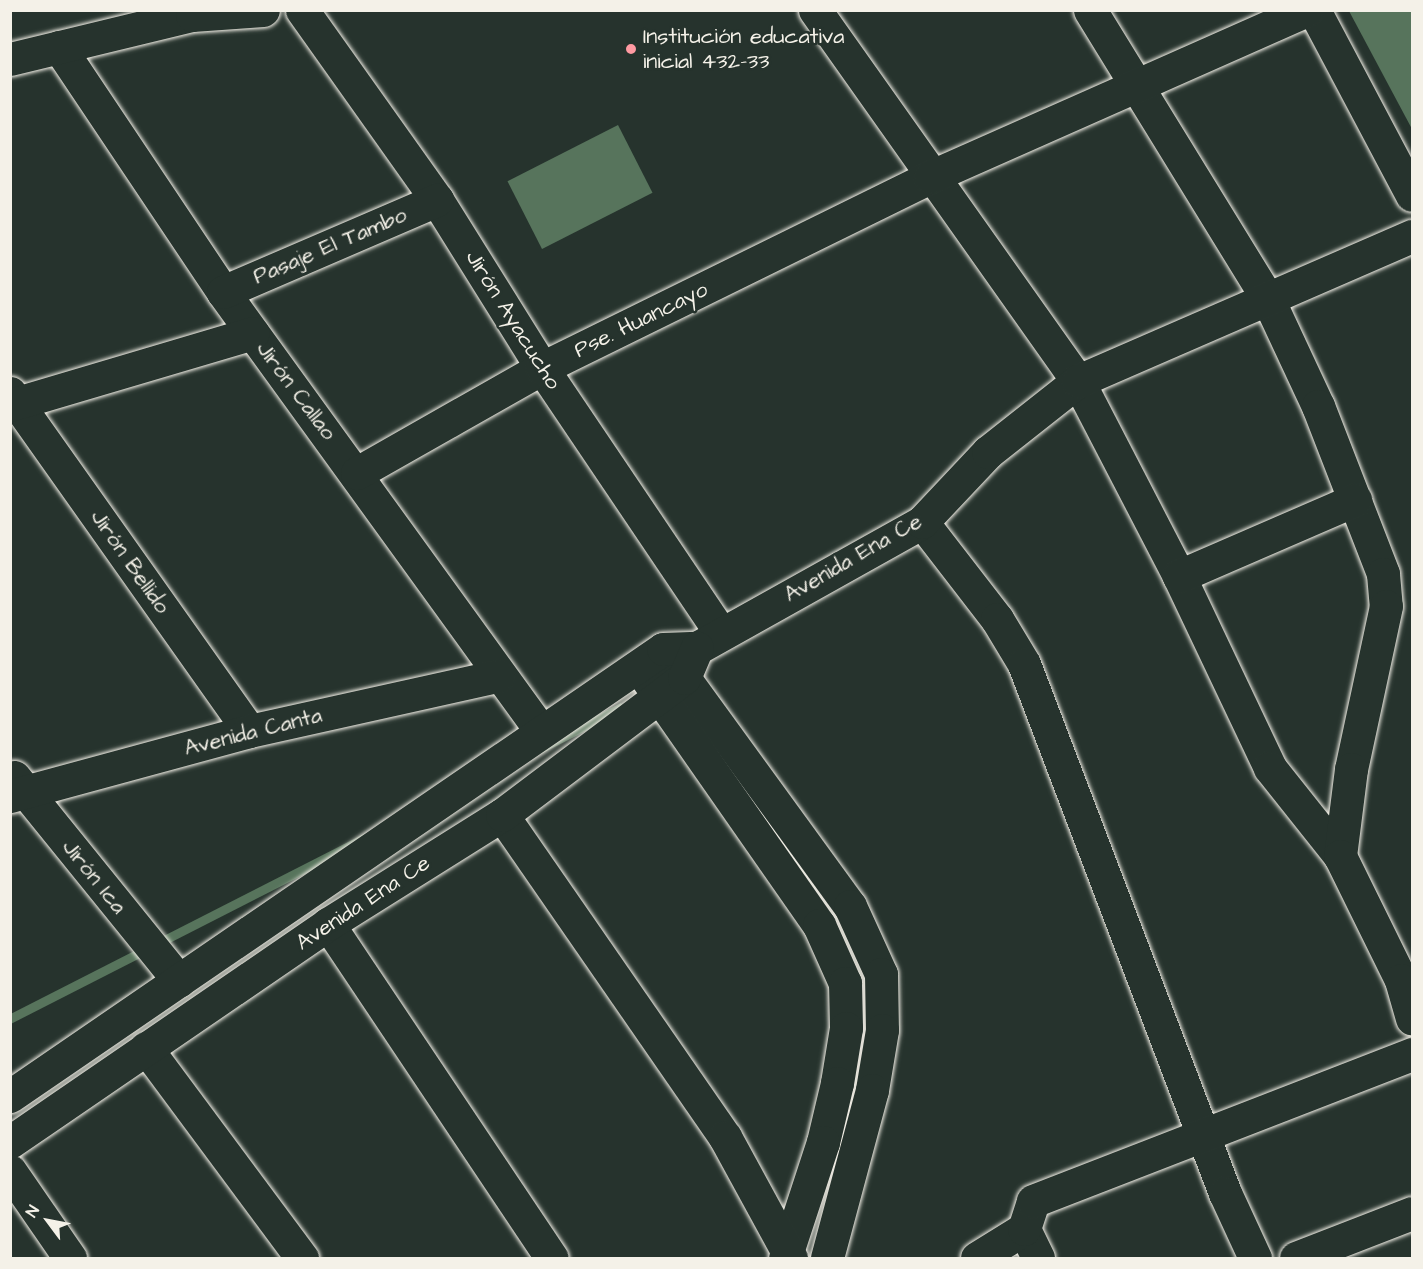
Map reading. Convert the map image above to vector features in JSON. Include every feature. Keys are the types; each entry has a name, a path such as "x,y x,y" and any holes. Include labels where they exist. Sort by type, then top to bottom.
{"street":[{"path":"10,59 193,12 263,10"},
{"name":"Jirón Ayacucho","path":"302,10 437,200 709,641"},
{"path":"815,10 930,177 1078,381 1179,576 1270,768 1340,856 1401,980 1413,1018"},
{"path":"1090,10 1133,84 1268,299 1318,406 1383,574 1386,606 1351,769 1340,856"},
{"name":"Pse. Huancayo","path":"357,473 542,368 930,177 1133,84 1308,10"},
{"path":"1314,10 1413,195"},
{"name":"Jirón Callao","path":"59,47 223,292 357,473 498,676 541,730"},
{"name":"Pasaje El Tambo","path":"223,292 437,200"},
{"name":"Avenida Ena Ce","path":"10,1096 541,730 651,657 709,641 922,522 988,452 1078,381 1413,236"},
{"path":"13,400 253,333"},
{"name":"Jirón Bellido","path":"13,400 249,731"},
{"path":"1179,576 1355,500"},
{"path":"922,522 997,619 1024,664 1203,1134 1255,1258"},
{"name":"Avenida Ena Ce","path":"10,1142 328,924 502,815 672,687 709,641"},
{"path":"651,657 672,687 819,925 845,983 846,1028 837,1083 823,1142 788,1256"},
{"name":"Avenida Canta","path":"15,787 249,731 498,676"},
{"path":"672,687 850,906 881,974 882,1030 872,1090 827,1258"},
{"name":"Jirón Ica","path":"15,787 179,981"},
{"path":"502,815 725,1137 788,1256"},
{"path":"328,924 552,1258"},
{"path":"146,1048 302,1258"},
{"path":"977,1258 1024,1229 1033,1201 1413,1054"},
{"path":"10,1171 70,1258"},
{"path":"1296,1258 1413,1213"},
{"path":"1024,1229 1038,1258"}],"green space":[{"path":"1349,11 1412,11 1412,129"},
{"path":"618,125 653,193 542,249 508,181"},
{"path":"621,703 625,711 10,1024 10,1014"}],"place":[{"name":"Institución educativa inicial 432-33","path":"631,49"}]}
